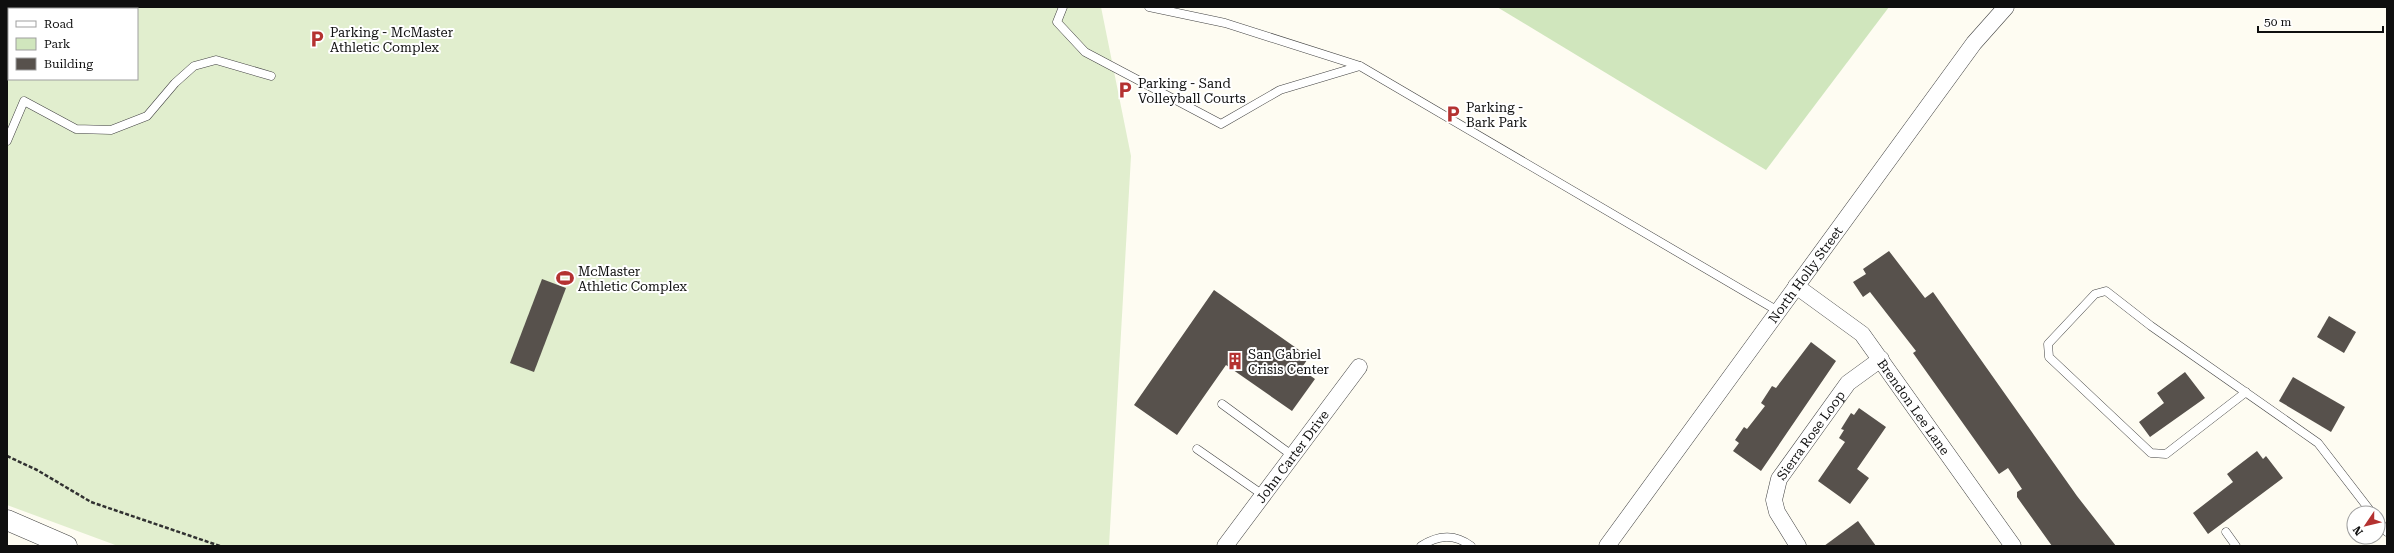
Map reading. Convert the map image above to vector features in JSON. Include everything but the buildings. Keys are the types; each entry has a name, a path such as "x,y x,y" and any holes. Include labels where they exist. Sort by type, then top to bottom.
{"street":[{"name":"North Holly Street","path":"1607,546 1974,43 2006,7"},
{"name":"Brendon Lee Lane","path":"1796,286 1862,334 2013,546"},
{"name":"Sierra Rose Loop","path":"1798,546 1777,512 1774,500 1779,479 1848,383 1881,359"},
{"name":"John Carter Drive","path":"1225,546 1359,367"},
{"path":"7,520 66,546"}],"lane":[{"path":"1062,7 1057,22 1085,52 1221,124 1280,90 1360,66"},
{"path":"1149,7 1226,23 1360,66 1778,311"},
{"path":"7,141 24,101 76,129 111,130 147,116 175,83 194,66 216,60 271,76"},
{"path":"2246,392 2166,454 2151,453 2049,357 2048,344 2095,294 2106,291 2151,326 2246,392 2318,443 2366,505"},
{"path":"1222,404 1293,456"},
{"path":"1197,449 1263,495"},
{"path":"2226,532 2236,546"},
{"path":"1421,546 1433,539 1448,536 1463,540 1471,546"}],"path":[{"path":"7,456 38,470 91,502 220,546"}],"green space":[{"name":"McMaster Athletic Complex","path":"7,7 1101,7 1131,156 1109,546 118,546 7,505"},
{"path":"1497,7 1889,7 1766,170"}],"place":[{"name":"Parking - McMaster Athletic Complex","path":"317,39"},
{"name":"Parking - Sand Volleyball Courts","path":"1125,90"},
{"name":"Parking - Bark Park","path":"1453,114"},
{"name":"McMaster Athletic Complex","path":"565,278"},
{"name":"San Gabriel Crisis Center","path":"1235,361"}]}
